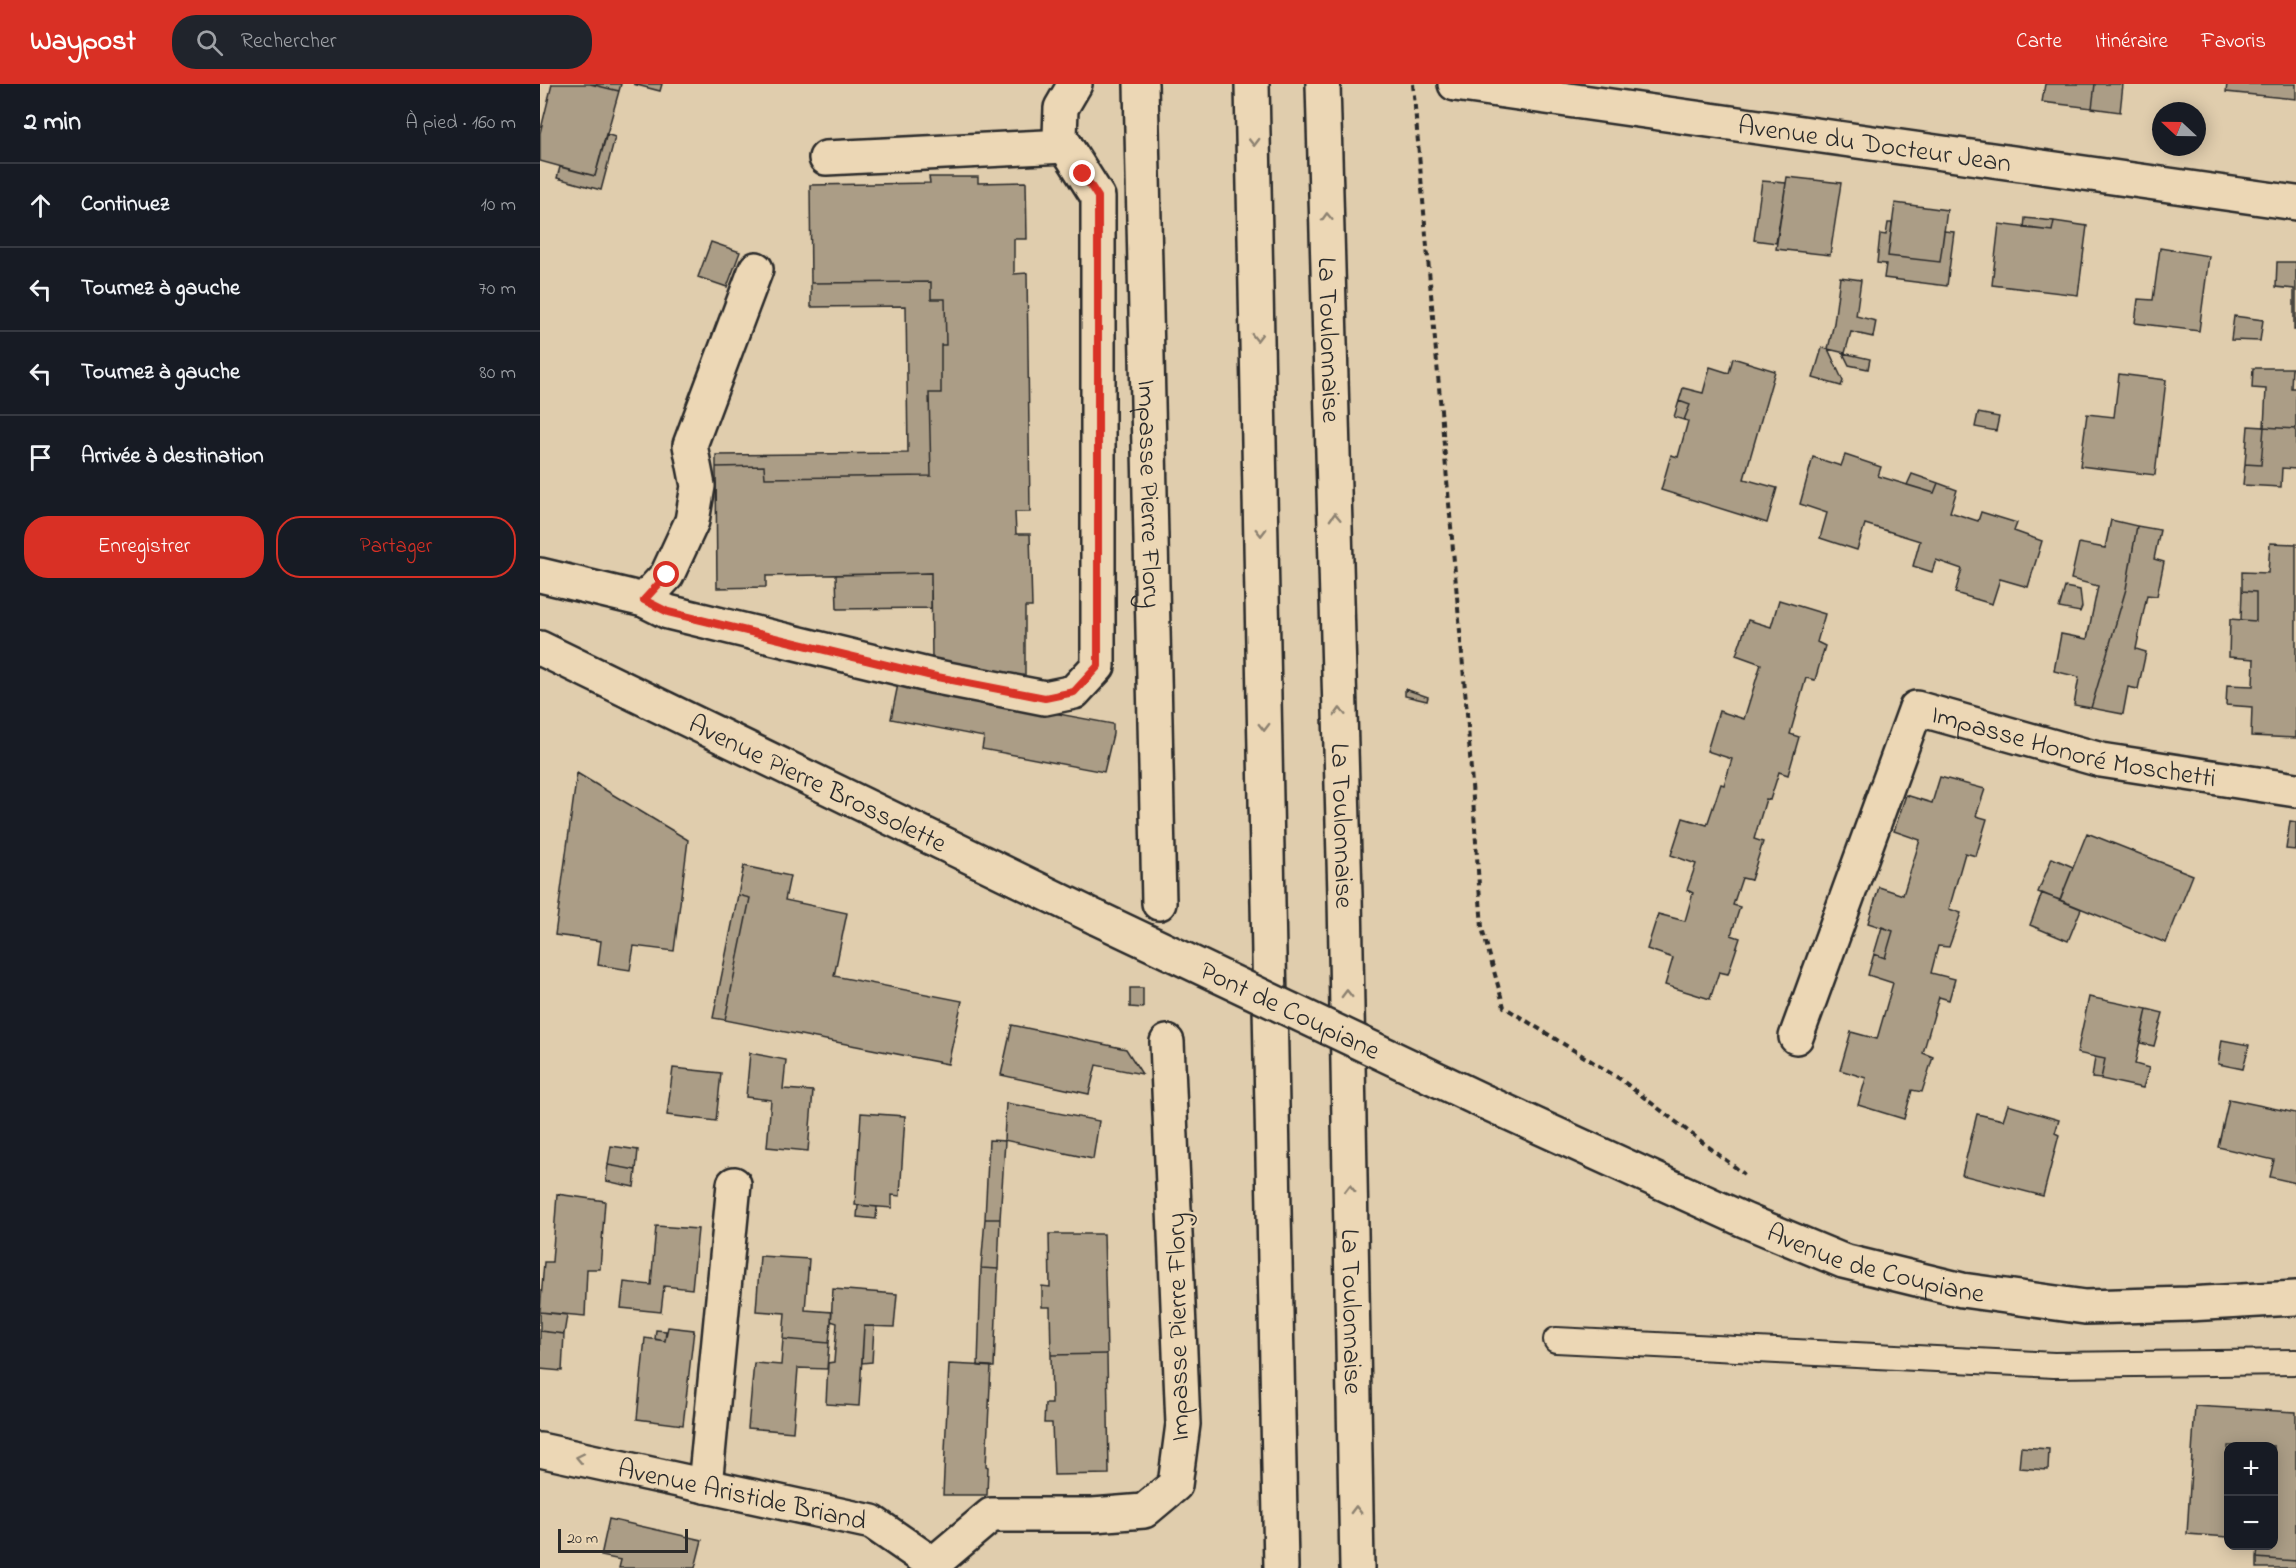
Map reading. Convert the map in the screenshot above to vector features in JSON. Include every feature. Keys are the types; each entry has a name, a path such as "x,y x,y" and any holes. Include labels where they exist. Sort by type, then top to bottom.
{"main road":[{"path":"540,574 644,600 668,612 932,676 1045,698 1074,692 1098,666 1098,197 1060,137 1061,108 1075,84"},
{"name":"Impasse Pierre Flory","path":"1141,84 1159,903"},
{"path":"1252,84 1281,1568"},
{"name":"La Toulonnaise","path":"1323,84 1345,908 1357,1568"},
{"name":"Avenue du Docteur Jean","path":"1455,84 2296,203"},
{"path":"826,158 1066,146"},
{"path":"644,600 667,575 692,521 698,486 690,445 756,269"},
{"name":"Avenue Pierre Brossolette","path":"540,648 1097,918"},
{"name":"Impasse Honoré Moschetti","path":"1797,1037 1916,708 2101,760 2296,790"},
{"name":"Pont de Coupiane","path":"1097,918 1485,1102"},
{"name":"Impasse Pierre Flory","path":"934,1566 991,1515 1093,1515 1144,1511 1175,1485 1183,1424 1167,1042"},
{"name":"Avenue de Coupiane","path":"1485,1102 1744,1220 1843,1261 1962,1290 2085,1307 2296,1298"},
{"path":"705,1486 734,1184"},
{"name":"Avenue Aristide Briand","path":"540,1450 872,1522 934,1566"}],"lane":[{"path":"1556,1340 2054,1365 2296,1362"}],"path":[{"path":"1413,84 1467,713 1482,928 1504,1007 1620,1079 1750,1179"}],"building":[{"path":"552,84 590,84 619,91 595,176 540,161 540,133"},
{"path":"590,84 621,84 619,91"},
{"path":"633,84 662,84 660,91"},
{"path":"2045,84 2095,84 2092,108 2042,102"},
{"path":"2095,84 2123,84 2120,112 2092,108"},
{"path":"2227,84 2296,84 2296,99 2226,92"},
{"path":"606,134 615,137 601,190 557,178 560,167 595,176"},
{"path":"929,177 978,177 978,183 1026,182 1027,239 1014,239 1014,274 1027,273 1030,512 1015,512 1016,534 1030,534 1032,607 1025,607 1025,677 932,660 931,573 766,576 766,587 717,588 716,467 764,466 765,478 931,476 929,393 941,393 941,345 946,345 945,299 931,299 931,282 811,283 810,185 930,183"},
{"path":"1787,177 1841,183 1830,255 1776,249"},
{"path":"1762,181 1786,183 1776,243 1754,240"},
{"path":"1895,203 1947,210 1940,262 1888,256"},
{"path":"2025,218 2054,221 2052,231 2024,228"},
{"path":"2054,221 2087,226 2078,295 1992,285 1999,224 2052,231"},
{"path":"1888,223 1892,223 1888,256 1940,262 1944,231 1954,232 1947,286 1884,278 1886,264 1877,263 1880,234 1886,235"},
{"path":"711,242 740,252 727,287 698,277"},
{"path":"2160,248 2209,256 2199,331 2135,323 2138,299 2153,300"},
{"path":"2277,262 2296,262 2296,330 2294,330 2294,289 2276,287"},
{"path":"1840,277 1861,280 1856,316 1876,321 1873,337 1851,332 1845,353 1828,349"},
{"path":"931,282 931,299 945,299 946,345 941,345 941,393 929,393 931,476 765,478 764,466 716,467 716,455 908,453 906,306 811,307 811,283"},
{"path":"2234,316 2263,320 2260,341 2231,340"},
{"path":"1822,348 1828,349 1843,381 1841,386 1813,378"},
{"path":"1843,353 1870,359 1868,369 1849,365"},
{"path":"1733,358 1775,371 1744,479 1777,488 1767,523 1661,490 1671,455 1678,457 1688,421 1684,420 1690,405 1679,401 1683,388 1703,393 1710,367 1729,373"},
{"path":"2253,368 2292,368 2291,388 2296,388 2296,429 2264,427 2266,389 2252,388"},
{"path":"2119,374 2166,380 2155,475 2080,466 2087,414 2114,417"},
{"path":"1679,401 1690,405 1684,420 1674,417"},
{"path":"1978,413 1999,417 1996,431 1975,427"},
{"path":"2248,426 2264,427 2261,465 2245,464"},
{"path":"2264,427 2296,429 2296,469 2282,468 2281,487 2243,485 2245,464 2261,465"},
{"path":"1845,455 1881,467 1878,476 1934,493 1938,483 1957,490 1950,512 1978,521 1981,512 2017,523 2014,531 2042,541 2028,587 2000,579 1992,604 1955,593 1962,569 1936,560 1932,572 1913,566 1920,541 1865,524 1857,550 1820,538 1827,513 1800,504 1813,457 1841,466"},
{"path":"1912,474 1938,483 1934,493 1907,485"},
{"path":"2111,520 2137,526 2126,589 2091,708 2074,705 2079,677 2054,671 2061,634 2087,639 2098,586 2071,579 2079,543 2105,548"},
{"path":"2137,526 2160,530 2154,559 2164,562 2157,596 2147,595 2136,649 2146,652 2138,689 2128,687 2123,714 2091,708 2126,589"},
{"path":"2270,543 2296,544 2296,738 2251,736 2252,707 2226,705 2227,685 2253,686 2254,659 2229,657 2230,619 2256,621 2256,592 2242,591 2242,572 2268,573"},
{"path":"931,573 931,608 837,609 836,575"},
{"path":"2065,587 2080,590 2082,607 2080,612 2059,608"},
{"path":"2242,591 2256,592 2256,621 2241,620"},
{"path":"1779,600 1825,614 1817,642 1825,646 1815,680 1806,678 1790,734 1799,737 1788,775 1779,772 1770,800 1766,799 1754,839 1763,842 1751,880 1742,878 1733,905 1740,907 1731,935 1740,938 1728,974 1719,972 1710,999 1665,985 1673,958 1647,949 1658,914 1685,921 1693,893 1687,890 1696,864 1671,855 1683,818 1707,825 1721,784 1724,785 1732,759 1707,751 1719,711 1744,719 1761,664 1736,655 1748,620 1771,627"},
{"path":"898,684 1113,724 1113,734 1104,772 982,749 984,737 891,719"},
{"path":"1405,689 1428,697 1427,701 1405,696"},
{"path":"577,773 688,840 674,951 634,946 630,970 598,965 601,941 555,935"},
{"path":"1940,777 1985,789 1976,816 1987,819 1976,856 1965,853 1949,909 1961,913 1949,947 1938,946 1931,973 1955,979 1949,1000 1939,997 1923,1053 1933,1057 1922,1092 1912,1090 1904,1119 1858,1105 1866,1078 1840,1070 1851,1032 1877,1039 1893,983 1868,975 1874,954 1885,958 1893,931 1868,923 1879,887 1903,895 1920,840 1894,831 1906,795 1932,803"},
{"path":"2290,821 2296,822 2296,850 2286,849"},
{"path":"2087,833 2193,875 2166,943 2060,900"},
{"path":"2052,858 2073,867 2060,900 2038,892"},
{"path":"744,866 790,876 785,900 847,913 834,976 962,1001 948,1064 725,1020 750,898 738,895"},
{"path":"2042,893 2081,909 2068,941 2030,925"},
{"path":"738,895 750,898 725,1020 713,1018"},
{"path":"1882,927 1893,931 1885,958 1874,954"},
{"path":"1130,988 1143,988 1143,1008 1130,1007"},
{"path":"2089,997 2147,1009 2135,1064 2149,1068 2143,1088 2101,1079 2105,1059 2077,1053"},
{"path":"2147,1009 2163,1013 2154,1046 2140,1043"},
{"path":"1012,1025 1126,1049 1142,1074 1096,1065 1089,1094 1001,1075"},
{"path":"2222,1040 2249,1045 2243,1069 2218,1064"},
{"path":"750,1053 786,1060 783,1089 813,1091 808,1151 767,1147 771,1100 746,1097"},
{"path":"2095,1057 2105,1059 2101,1079 2092,1078"},
{"path":"673,1068 721,1073 716,1121 667,1115"},
{"path":"2229,1099 2296,1113 2296,1183 2270,1177 2274,1160 2218,1147"},
{"path":"1006,1103 1099,1121 1093,1159 1004,1140"},
{"path":"2008,1105 2059,1120 2055,1133 2059,1135 2043,1196 1962,1175 1977,1114 2003,1120"},
{"path":"861,1113 905,1116 900,1196 892,1195 892,1208 855,1205"},
{"path":"989,1140 1005,1141 1000,1219 985,1219"},
{"path":"611,1146 638,1150 636,1170 608,1165"},
{"path":"608,1165 636,1170 634,1187 606,1181"},
{"path":"557,1194 605,1201 600,1269 587,1269 585,1316 540,1312 544,1262 552,1262"},
{"path":"858,1205 877,1207 876,1219 857,1217"},
{"path":"985,1219 1000,1219 998,1269 981,1268"},
{"path":"656,1226 698,1229 692,1289 664,1286 661,1312 621,1308 624,1282 651,1285"},
{"path":"1049,1234 1104,1234 1107,1354 1051,1355 1050,1307 1042,1307 1042,1286 1050,1287"},
{"path":"760,1256 809,1259 805,1310 832,1312 829,1343 783,1339 785,1313 756,1311"},
{"path":"981,1268 998,1269 994,1367 978,1366"},
{"path":"833,1289 897,1294 894,1327 864,1326 859,1406 826,1404 828,1363 834,1362 837,1323 831,1321"},
{"path":"540,1312 567,1315 564,1334 540,1331"},
{"path":"864,1326 874,1326 872,1362 862,1363"},
{"path":"668,1327 694,1330 683,1425 637,1419 645,1338 665,1341"},
{"path":"656,1330 666,1331 665,1341 655,1339"},
{"path":"540,1331 564,1334 562,1371 540,1369"},
{"path":"783,1339 829,1343 827,1369 798,1368 793,1432 748,1428 754,1363 781,1365"},
{"path":"1107,1354 1109,1474 1054,1475 1052,1423 1044,1423 1045,1404 1052,1404 1051,1355"},
{"path":"949,1364 991,1366 986,1466 988,1467 987,1495 943,1495"},
{"path":"2195,1406 2296,1412 2296,1561 2257,1558 2258,1550 2278,1550 2278,1442 2224,1442 2224,1537 2187,1534"},
{"path":"2021,1447 2049,1449 2048,1470 2019,1468"},
{"path":"609,1519 702,1540 695,1568 619,1568 621,1560 601,1556"},
{"path":"2257,1558 2296,1561 2296,1568 2257,1568"}],"route":[{"path":"667,575 644,600 668,612 932,676 1045,698 1074,692 1098,666 1100,374 1098,197 1083,174"}]}
